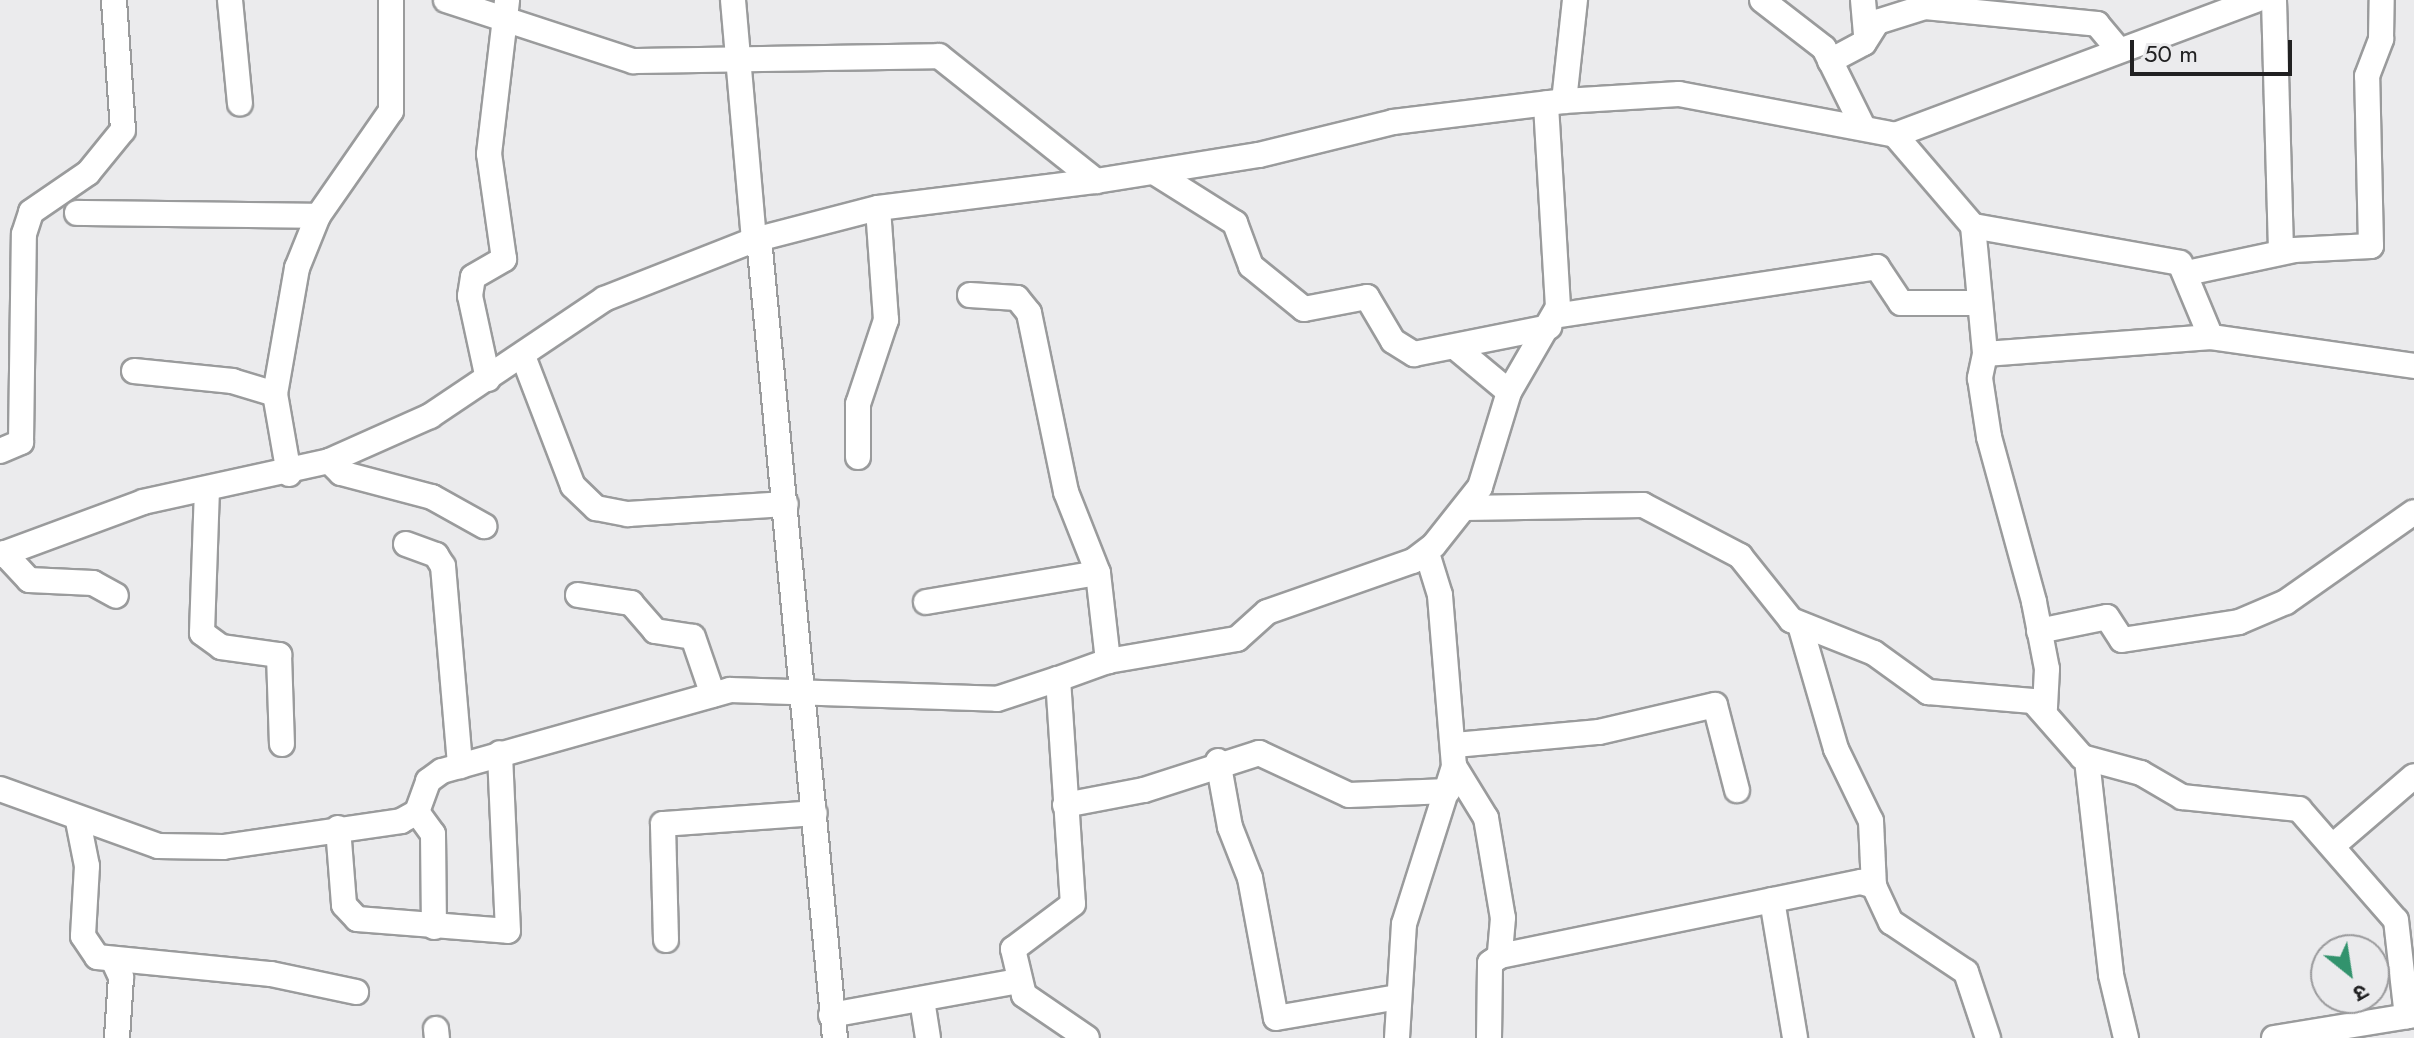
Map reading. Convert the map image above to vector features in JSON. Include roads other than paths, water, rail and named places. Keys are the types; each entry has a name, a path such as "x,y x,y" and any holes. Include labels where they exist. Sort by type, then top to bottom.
{"street":[{"path":"0,451 21,442 24,234 31,212 88,173 123,130 114,0"},
{"path":"230,0 240,104"},
{"path":"289,474 275,394 297,268 318,216 391,111 391,0"},
{"path":"446,0 507,10 633,61 939,56 1096,181"},
{"path":"733,0 786,504 833,1026 922,1000 1019,981"},
{"path":"0,789 78,821 158,846 195,848 401,821 417,812 428,781 460,766 713,695 767,687 997,699 1108,661 1237,639 1267,612 1427,553 1465,508 1490,462 1509,392 1552,322 1559,291 1555,102 1575,0"},
{"path":"1762,0 1787,14 1830,61 1863,127"},
{"path":"1863,0 1866,37"},
{"path":"1895,135 2225,5 2258,0 2281,252"},
{"path":"2187,273 2281,252 2364,250 2374,240 2367,76 2381,39 2382,0"},
{"path":"1830,61 1866,37 1892,14 1963,8 2097,24 2117,48"},
{"path":"488,379 470,296 473,277 504,259 489,154 507,10"},
{"path":"116,596 93,583 29,580 2,554 143,502 289,474 329,461 430,416 604,299 756,239 878,208 1096,181 1259,155 1393,122 1555,102 1679,94 1895,135 1973,226 1985,354 1980,378 1989,437 2039,631 2045,708"},
{"path":"1154,172 1235,223 1251,266 1304,309 1367,297 1399,348 1414,354 1455,347 1552,322 1877,267 1901,303 1978,303"},
{"path":"858,457 858,404 886,320 878,208"},
{"path":"77,213 318,216"},
{"path":"1973,226 2180,263 2187,273 2211,337"},
{"path":"970,295 1017,298 1029,313 1066,492 1098,573 1108,661"},
{"path":"1985,354 2211,337 2414,366"},
{"path":"1455,347 1509,392"},
{"path":"523,356 573,486 596,508 628,514 786,504"},
{"path":"134,371 232,381 275,394"},
{"path":"329,461 341,473 432,497 484,526"},
{"path":"207,489 202,633 221,647 279,655 282,744"},
{"path":"1465,508 1643,505 1740,556 1775,607 1800,625 1874,653 1940,696 2019,698 2045,708 2087,760 2111,975 2126,1038"},
{"path":"2039,631 2107,617 2122,640 2239,622 2286,602 2414,512"},
{"path":"406,544 436,555 443,566 460,766"},
{"path":"1397,1038 1397,997 1404,924 1448,791 1455,755 1440,595 1427,553"},
{"path":"926,602 1098,573"},
{"path":"578,595 631,603 655,631 693,637 713,695"},
{"path":"1800,625 1836,749 1871,821 1874,886 1891,922 1966,972 1988,1038"},
{"path":"1058,679 1073,904 1016,941 1019,981 1024,995 1087,1038"},
{"path":"1455,755 1599,732 1715,705 1737,790"},
{"path":"338,828 350,914 500,934 514,927 500,753"},
{"path":"1065,805 1144,790 1218,761 1277,755 1349,795 1448,791"},
{"path":"1455,755 1486,818 1503,918 1500,956"},
{"path":"2087,760 2141,773 2182,797 2299,809 2335,844 2396,920 2411,1016 2274,1038"},
{"path":"1218,761 1230,827 1250,878 1276,1018 1397,997"},
{"path":"2335,844 2414,776"},
{"path":"417,812 433,834 434,927"},
{"path":"666,940 663,824 815,813"},
{"path":"78,821 87,866 83,936 97,957 114,962 271,974 356,992"},
{"path":"1489,1038 1490,963 1500,956 1861,882 1874,886"},
{"path":"1772,900 1795,1038"},
{"path":"114,962 121,977 117,1038"},
{"path":"922,1000 928,1038"}]}
